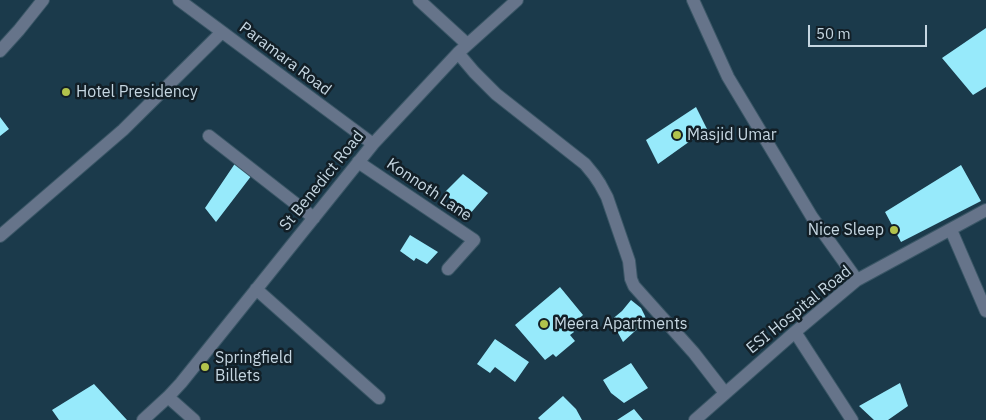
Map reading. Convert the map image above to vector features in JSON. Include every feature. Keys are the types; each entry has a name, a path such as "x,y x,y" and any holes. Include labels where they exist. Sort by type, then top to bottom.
{"street":[{"path":"0,51 43,0"},
{"name":"Paramara Road","path":"179,0 373,144"},
{"path":"419,0 462,49 479,77 496,94 585,164 594,175 607,197 629,261 631,279 634,286 694,353 724,393"},
{"name":"St Benedict Road","path":"143,420 168,397 373,144 462,49 517,0"},
{"path":"693,0 728,77 812,217 857,280"},
{"path":"0,236 123,130 222,32"},
{"path":"209,136 314,218"},
{"name":"Konnoth Lane","path":"358,162 474,240 448,269"},
{"name":"ESI Hospital Road","path":"695,420 857,280 986,210"},
{"path":"951,230 986,311"},
{"path":"256,289 379,398"},
{"path":"795,332 852,420"},
{"path":"168,397 194,420"}],"building":[{"path":"986,28 986,87 973,95 942,58"},
{"name":"Masjid Umar","path":"696,107 707,129 658,164 646,140"},
{"path":"0,117 9,129 0,136"},
{"path":"236,162 252,175 216,222 205,208"},
{"path":"961,165 981,201 901,242 885,212"},
{"path":"463,174 488,193 469,215 444,193"},
{"path":"410,235 438,252 427,264 416,258 414,261 400,251"},
{"name":"Meera Apartments","path":"560,287 583,315 574,323 568,325 574,332 570,335 575,341 556,357 553,354 545,360 515,325"},
{"path":"631,300 641,308 646,321 623,342 610,321"},
{"path":"495,339 529,362 515,382 495,367 490,373 477,364"},
{"path":"631,363 648,388 624,403 611,393 603,380"},
{"path":"900,383 908,406 888,420 874,420 859,406"},
{"path":"94,384 127,420 59,420 52,410"},
{"path":"563,396 576,409 582,420 540,420 538,418"},
{"path":"634,409 643,420 617,420"}],"place":[{"name":"Hotel Presidency","path":"66,92"},
{"name":"Masjid Umar","path":"677,135"},
{"name":"Nice Sleep","path":"894,230"},
{"name":"Meera Apartments","path":"544,324"},
{"name":"Springfield Billets","path":"205,367"}]}
